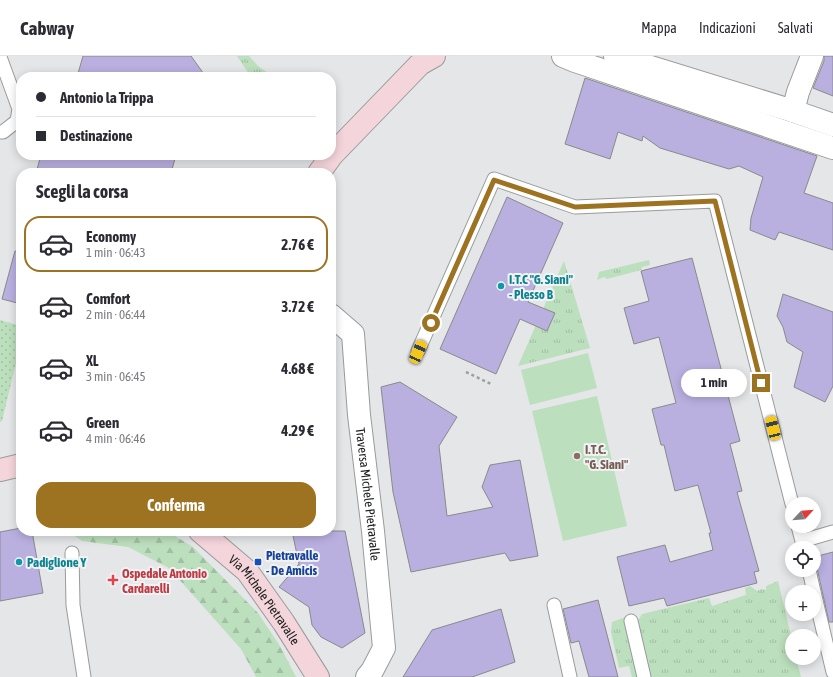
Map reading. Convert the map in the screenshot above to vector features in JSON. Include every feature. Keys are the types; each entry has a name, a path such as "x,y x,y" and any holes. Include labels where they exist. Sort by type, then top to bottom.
{"main road":[{"path":"336,151 420,64 434,56"},
{"path":"0,470 16,466"},
{"name":"Via Michele Pietravalle","path":"206,536 247,572 284,623 318,677"}],"street":[{"path":"563,56 833,148"},
{"path":"615,56 793,111 833,125"},
{"path":"793,111 798,92 812,56"},
{"name":"Traversa Michele Pietravalle","path":"336,319 353,334 359,415 373,531 384,648 372,671 367,677"},
{"name":"Traversa Michele Pietravalle","path":"336,328 347,337 355,426 370,535 380,648 369,668 361,677"}],"lane":[{"path":"0,57 16,101"},
{"path":"0,132 3,132 16,122"},
{"path":"418,352 494,180 575,207 715,201 790,497"},
{"path":"810,541 833,532"},
{"path":"72,553 73,605 84,677"},
{"path":"554,606 570,677"},
{"path":"631,620 644,677"},
{"path":"821,621 833,672"}],"path":[{"path":"466,372 493,385"}],"green space":[{"path":"237,56 249,56 258,66 267,72 248,72"},
{"path":"649,260 650,265 642,267 641,270 607,279 604,277 597,280 599,272"},
{"path":"564,261 590,348 518,366"},
{"path":"0,320 16,325 16,363 2,421 0,422"},
{"path":"588,353 597,388 530,405 521,370"},
{"path":"597,396 627,526 563,541 532,411"},
{"path":"75,536 175,536 193,547 258,613 280,646 296,677 256,677 241,649 169,568 128,547 82,541"},
{"path":"778,581 785,610 785,621 787,621 789,629 785,629 785,665 798,665 801,677 648,677 637,622 642,614 709,598 712,606 746,595 745,588 750,586 757,591 762,589 766,590 766,586"},
{"path":"627,618 641,677 632,677 629,666 619,668 611,632 612,622"}],"building":[{"path":"83,56 191,56 202,72 78,72"},
{"path":"824,56 833,56 833,96 813,88 824,61"},
{"path":"585,78 817,156 804,193 833,203 833,250 779,232 775,240 750,230 751,218 763,177 739,166 729,169 660,148 643,136 642,141 618,132 610,159 565,144"},
{"path":"40,160 175,160 172,168 37,168"},
{"name":"I.T.C \"G. Siani\" - Plesso B","path":"507,197 563,223 528,302 555,313 547,331 520,319 496,374 440,349"},
{"path":"15,251 16,251 16,303 2,299"},
{"path":"692,258 740,441 730,444 742,491 737,492 759,571 754,572 757,583 667,606 664,598 629,606 617,557 665,545 670,562 713,550 709,533 711,533 698,485 675,491 664,445 661,445 652,409 676,403 659,337 634,344 624,308 649,301 641,271"},
{"path":"783,294 833,312 833,386 825,402 794,387 803,352 787,342 783,327 777,316"},
{"path":"400,382 457,417 439,446 447,516 493,507 482,487 490,465 520,460 538,556 510,561 505,553 411,572 393,492 381,387"},
{"name":"Padiglione Y","path":"16,529 16,536 33,536 43,593 0,601 0,532"},
{"path":"336,531 345,531 365,633 342,648 321,637 312,625 309,607 279,587 299,564 293,536 336,536"},
{"path":"833,552 833,622 829,622 819,577 821,577 821,555"},
{"path":"598,600 618,677 589,677 579,641 571,643 563,609"},
{"path":"501,609 515,662 472,677 403,677 432,630"}],"place":[{"name":"I.T.C \"G. Siani\" - Plesso B","path":"501,286"},
{"name":"I.T.C. \"G. Siani\"","path":"577,456"},
{"name":"Padiglione Y","path":"19,562"},
{"name":"Pietravalle - De Amicis","path":"258,562"},
{"name":"Ospedale Antonio Cardarelli","path":"113,580"}],"route":[{"path":"431,323 494,180 575,207 715,201 761,383"}]}
